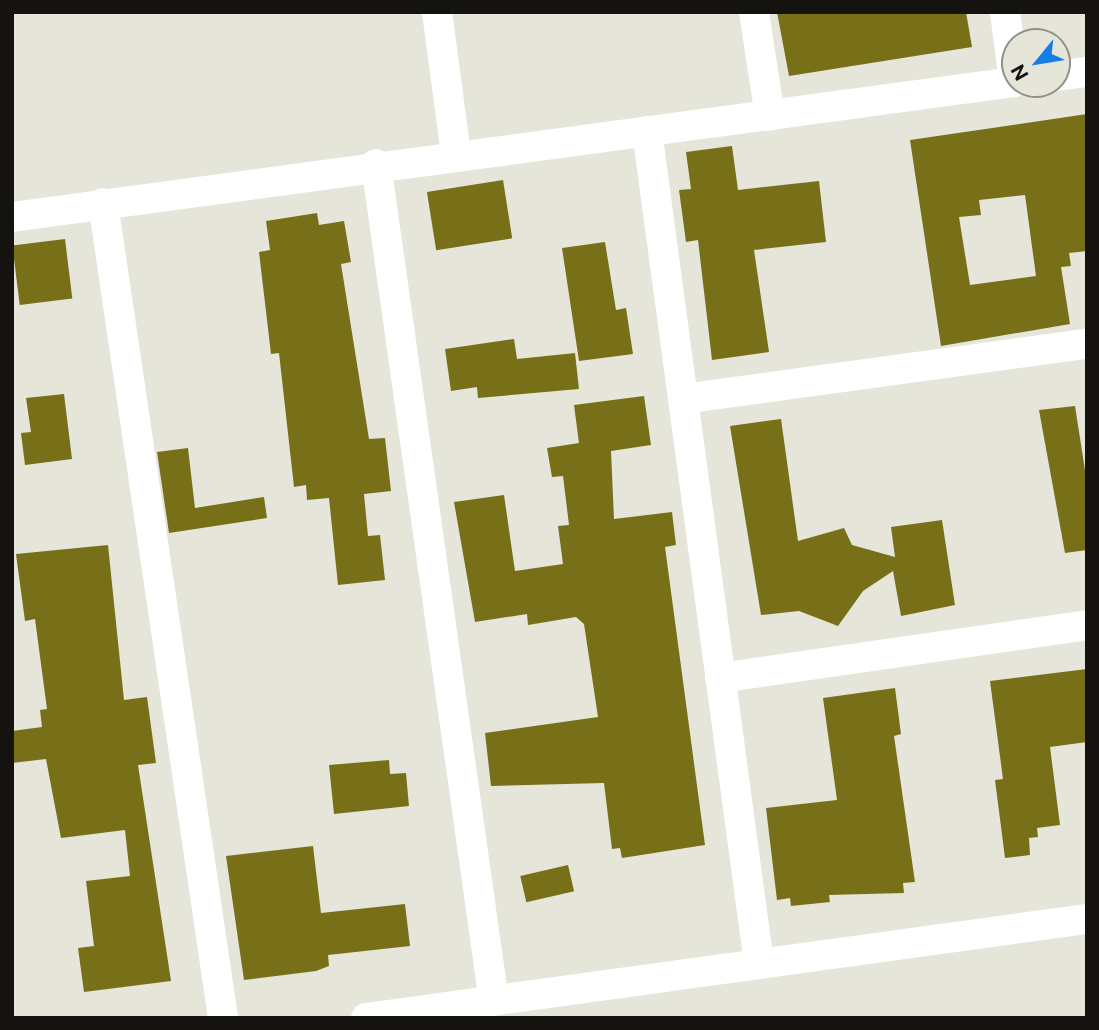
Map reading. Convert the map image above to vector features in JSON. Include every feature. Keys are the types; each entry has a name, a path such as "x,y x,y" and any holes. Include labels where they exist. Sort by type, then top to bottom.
{"street":[{"path":"437,12 456,155"},
{"path":"754,12 770,116"},
{"path":"12,217 376,164 770,116 1001,84"},
{"path":"647,131 759,964"},
{"path":"376,164 494,1001"},
{"path":"103,203 223,1018"},
{"path":"682,398 1087,344"},
{"path":"720,678 1087,625"},
{"path":"366,1018 1087,919"}],"building":[{"path":"777,12 966,12 972,47 789,76"},
{"path":"1087,114 1087,251 1069,253 1071,266 1061,267 1070,324 941,346 910,140","holes":["1025,195 1036,276 970,285 959,217 981,215 979,200"]},
{"path":"732,146 738,190 819,181 826,242 754,250 769,352 712,360 698,240 686,242 679,190 691,189 686,152"},
{"path":"503,180 512,238 436,250 427,192"},
{"path":"317,213 319,225 344,221 351,262 341,264 369,439 385,438 391,491 364,494 368,536 380,535 385,580 338,585 329,498 307,500 306,485 294,487 279,353 271,354 259,252 270,250 266,221"},
{"path":"65,239 72,299 20,305 12,245"},
{"path":"605,242 616,310 626,308 633,354 579,361 562,248"},
{"path":"514,339 517,359 575,353 579,389 478,398 477,387 451,391 445,349"},
{"path":"64,394 72,459 25,465 21,433 31,432 26,398"},
{"path":"644,396 651,445 611,451 614,519 672,512 676,545 665,547 705,845 622,858 620,848 612,849 604,783 491,786 485,733 598,717 584,624 576,617 528,625 527,614 475,622 454,502 504,495 515,571 563,564 558,526 569,525 563,476 552,477 547,448 579,443 574,405"},
{"path":"1075,406 1087,483 1087,550 1065,553 1039,410"},
{"path":"781,419 798,541 844,528 852,545 895,557 891,527 942,520 955,605 901,616 893,571 863,591 838,626 799,611 761,615 730,426"},
{"path":"188,448 195,508 264,497 267,518 169,533 157,452"},
{"path":"108,545 124,700 147,697 156,763 138,765 171,981 84,992 78,948 94,946 86,881 130,876 125,830 61,838 46,759 12,763 12,731 42,727 40,710 47,709 35,619 25,621 16,554"},
{"path":"1087,669 1087,742 1050,747 1060,825 1037,828 1038,837 1029,838 1030,855 1005,858 995,780 1003,779 990,681"},
{"path":"895,688 901,734 894,736 915,882 903,883 904,893 829,895 830,902 791,906 790,898 777,900 766,808 837,800 823,698"},
{"path":"389,760 390,774 406,773 409,806 334,814 329,765"},
{"path":"313,846 321,913 405,904 410,946 328,955 329,966 316,971 244,980 226,856"},
{"path":"568,865 574,891 526,902 520,876"}]}
